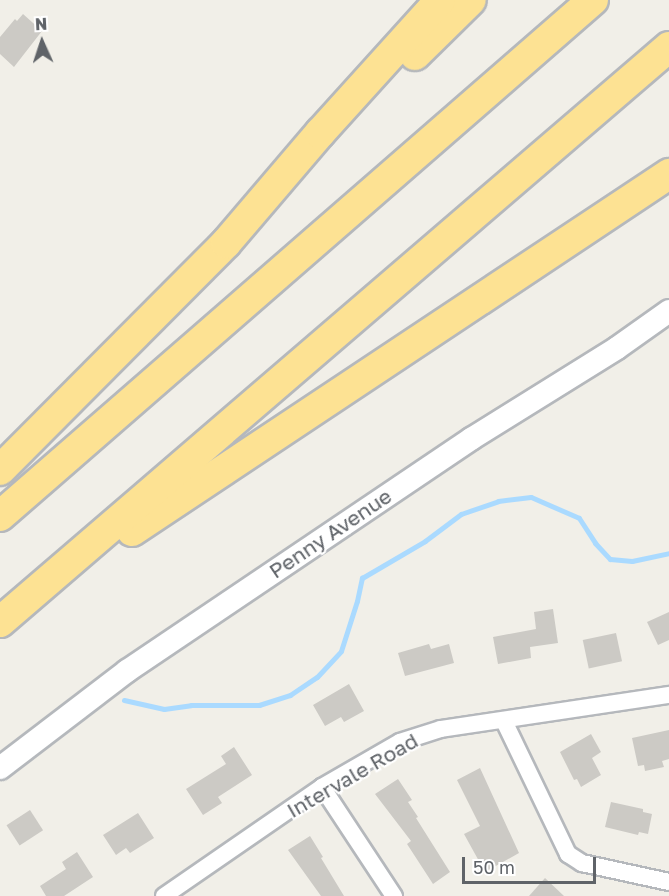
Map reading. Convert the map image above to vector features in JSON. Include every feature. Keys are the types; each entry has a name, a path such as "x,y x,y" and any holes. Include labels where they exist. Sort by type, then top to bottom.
{"highway":[{"path":"226,243 320,133 440,0"},
{"path":"0,470 471,0"},
{"path":"0,516 593,0"},
{"path":"0,624 669,47"},
{"path":"0,624 59,590 124,537 669,174"}],"main road":[{"name":"Penny Avenue","path":"0,768 127,671 461,446 617,348 669,311"}],"street":[{"name":"Intervale Road","path":"164,896 322,788 400,742 441,729 669,695"},
{"path":"504,721 568,854 582,863 669,882"},
{"path":"322,788 394,896"}],"building":[{"path":"23,14 42,31 14,67 0,54 0,37 15,19 17,21"},
{"path":"553,609 558,643 530,647 531,658 498,664 493,637 536,629 534,612"},
{"path":"669,612 669,640 658,645 647,622"},
{"path":"616,633 622,661 589,668 583,640"},
{"path":"429,644 431,649 449,644 454,663 405,676 398,653"},
{"path":"349,684 364,711 344,722 341,717 325,726 313,705"},
{"path":"669,730 669,759 662,761 664,767 645,771 644,765 638,766 632,738"},
{"path":"591,734 601,752 592,758 601,775 581,787 577,779 574,780 560,752"},
{"path":"234,747 252,775 218,797 222,803 203,815 186,789 226,764 221,756"},
{"path":"480,768 519,853 485,872 464,834 480,826 457,780"},
{"path":"398,779 412,800 408,802 418,817 416,818 450,872 433,884 407,844 411,841 375,794"},
{"path":"611,802 643,809 643,812 652,814 648,834 639,832 638,835 605,827"},
{"path":"30,810 43,830 20,845 7,825"},
{"path":"138,813 154,838 130,853 126,848 116,855 103,835"},
{"path":"310,836 344,896 321,896 288,850"},
{"path":"77,852 93,877 64,896 46,896 40,886 66,869 62,862"},
{"path":"545,878 564,896 529,896"}],"waterway":[{"path":"124,700 164,709 191,705 259,705 290,695 317,677 341,651 362,578 425,541 461,514 498,501 531,497 579,518 595,543 610,559 632,561 669,553"}]}
